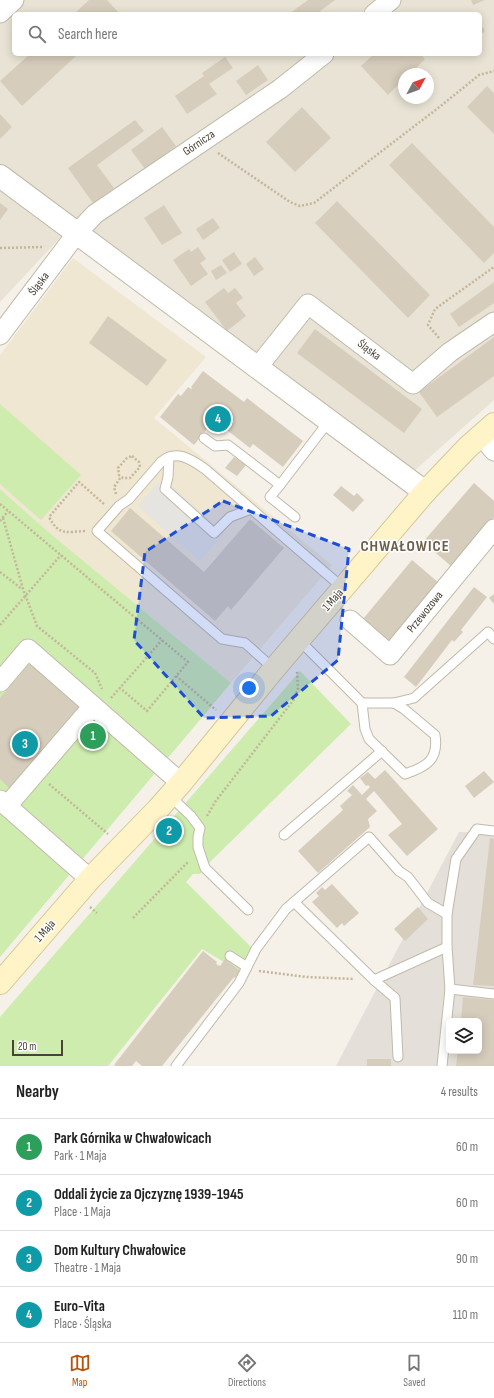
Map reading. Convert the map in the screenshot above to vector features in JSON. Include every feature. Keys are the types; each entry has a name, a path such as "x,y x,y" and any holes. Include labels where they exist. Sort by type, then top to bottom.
{"main road":[{"name":"1 Maja","path":"0,983 90,880 175,790 274,669 425,492 468,447 490,436"}],"street":[{"path":"0,13 14,0"},
{"path":"376,12 391,0"},
{"name":"Górnicza","path":"77,233 94,214 280,89 321,56"},
{"path":"0,176 425,492"},
{"name":"Śląska","path":"0,334 77,233"},
{"name":"Śląska","path":"257,368 308,304 413,384 450,352 494,322"},
{"name":"Przewozowa","path":"350,620 390,655 494,529"},
{"path":"0,682 28,649 100,706 175,790"},
{"path":"90,880 4,803 100,706"}],"lane":[{"path":"295,516 270,497 329,421"},
{"path":"204,438 215,446 228,444 280,485"},
{"path":"169,457 168,477 165,489 214,533 230,517 251,509"},
{"path":"274,669 245,643 222,639 97,531 119,506 129,499 155,468 165,459 169,457 186,457 195,462 343,588"},
{"path":"362,703 394,703 414,698 488,632 494,639"},
{"path":"299,640 362,703 365,729 369,739 405,774 421,769 431,760 437,747 435,736 404,709 394,703"},
{"path":"284,835 382,751"},
{"path":"175,790 200,828 198,847 205,868 248,910"},
{"path":"442,1066 450,989 447,947 447,914 456,859 476,829 494,831"},
{"path":"176,1066 239,983 256,949 286,909 368,837 399,871 408,877 428,903 447,914"},
{"path":"294,902 374,980 395,998 398,1057"},
{"path":"374,980 447,947"},
{"path":"230,956 247,967"},
{"path":"450,989 494,994"}],"path":[{"path":"201,142 235,163 290,202 300,206 314,203 479,75 494,71"},
{"path":"0,248 50,247 61,254"},
{"path":"450,352 428,325 435,309 494,267"},
{"path":"132,456 137,459 140,464 139,469 128,479 121,477 118,472 120,466 129,457 132,456"},
{"path":"114,487 121,477"},
{"path":"71,532 61,532 57,529 49,517 79,482 100,501"},
{"path":"0,504 188,662 147,711 120,688"},
{"path":"0,521 8,511"},
{"path":"2,518 25,597 37,626 95,673 100,706"},
{"path":"0,625 61,556"},
{"path":"0,572 23,589"},
{"path":"100,706 120,688 162,640"},
{"path":"200,828 215,802 295,698 298,688 297,668"},
{"path":"176,676 216,710"},
{"path":"35,772 110,836"},
{"path":"133,918 188,863 198,847"},
{"path":"90,907 97,913"},
{"path":"247,967 254,970 307,977 374,980"}],"highlighted area":[{"path":"223,501 349,549 338,660 271,716 204,718 134,640 145,552"}],"shaded area":[{"path":"0,0 494,0 494,400 413,472 72,225 0,302"},
{"path":"73,258 206,357 154,418 332,565 231,683 46,530 0,489 0,355"},
{"path":"158,483 173,487 224,533 200,561 138,506"},
{"path":"459,832 494,833 494,1066 336,1066"}],"green space":[{"path":"0,404 81,475 41,520 0,484"},
{"path":"0,489 46,530 231,683 0,957"},
{"path":"300,671 351,724 212,860 200,874 193,874 186,882 251,947 239,971 202,949 108,1066 0,1066 0,1017"}],"building":[{"path":"89,0 107,0 118,12 76,12"},
{"path":"308,0 335,0 320,11 321,12 292,12"},
{"path":"471,0 485,0 473,5"},
{"path":"482,26 485,31 482,33"},
{"path":"28,56 76,56 22,106 0,81"},
{"path":"372,56 422,56 425,59 416,68 398,68 398,85 388,95 361,66"},
{"path":"225,57 233,68 209,84 217,94 187,114 175,96 204,76 202,73"},
{"path":"258,65 268,80 246,95 236,81"},
{"path":"487,86 494,93 494,134 467,107"},
{"path":"302,107 331,138 295,172 266,142"},
{"path":"0,114 12,127 0,139"},
{"path":"135,120 144,131 97,165 114,188 93,203 68,168"},
{"path":"162,127 176,146 145,169 131,150"},
{"path":"412,143 494,227 494,253 484,263 389,165"},
{"path":"337,201 430,295 408,318 315,223"},
{"path":"0,203 8,209 0,220"},
{"path":"164,205 182,233 162,245 144,218"},
{"path":"213,218 220,228 203,240 196,229"},
{"path":"198,247 206,259 200,263 208,274 191,286 173,260 189,249 191,252"},
{"path":"234,252 242,264 230,272 222,260"},
{"path":"255,257 264,269 254,276 246,264"},
{"path":"221,265 227,273 216,280 211,271"},
{"path":"494,282 494,303 459,327 450,314"},
{"path":"224,288 228,293 235,288 243,298 236,303 246,316 227,331 205,302"},
{"path":"108,316 167,360 147,386 89,343"},
{"path":"315,329 422,409 404,433 297,353"},
{"path":"494,337 494,376 437,417 419,392"},
{"path":"203,371 244,402 247,398 303,441 283,467 253,444 250,448 214,420 194,445 160,417 178,394 181,396 188,387 191,389 192,388 191,387"},
{"path":"234,457 246,465 237,476 225,468"},
{"path":"474,483 494,501 494,517 451,566 423,542"},
{"path":"341,486 354,496 357,493 364,500 353,512 333,495"},
{"path":"130,508 204,572 250,519 284,548 231,610 228,606 215,621 111,531"},
{"path":"412,560 439,583 389,641 363,619"},
{"path":"474,587 487,597 461,630 463,632 454,642 452,640 416,687 404,677"},
{"path":"494,594 494,604 489,598"},
{"path":"30,663 81,708 10,789 0,779 0,698"},
{"path":"385,770 438,829 407,856 388,835 402,824 374,791 366,799 377,811 368,819 370,827 318,873 298,851 343,810 340,806 352,795 347,791 353,785 362,795 370,787 368,785 366,786 360,778 368,772 375,779"},
{"path":"484,771 494,782 474,798 465,786"},
{"path":"490,838 494,839 494,986 473,985"},
{"path":"332,884 359,913 344,926 342,923 337,928 312,902 319,896 316,893 322,887 325,890"},
{"path":"418,907 428,919 405,941 394,929"},
{"path":"203,951 217,962 216,964 220,966 225,959 240,971 162,1066 142,1066 136,1061 132,1066 114,1065"},
{"path":"463,997 494,1000 494,1066 456,1066 458,1054 482,1054 482,1018 461,1018"},
{"path":"367,1059 391,1059 391,1066 367,1066"}],"place":[{"name":"Euro-Vita","path":"218,419"},
{"name":"Park Górnika w Chwałowicach","path":"93,736"},
{"name":"Dom Kultury Chwałowice","path":"25,744"},
{"name":"Oddali życie za Ojczyznę 1939-1945","path":"169,831"}],"district":[{"name":"CHWAŁOWICE","path":"405,546"}]}
